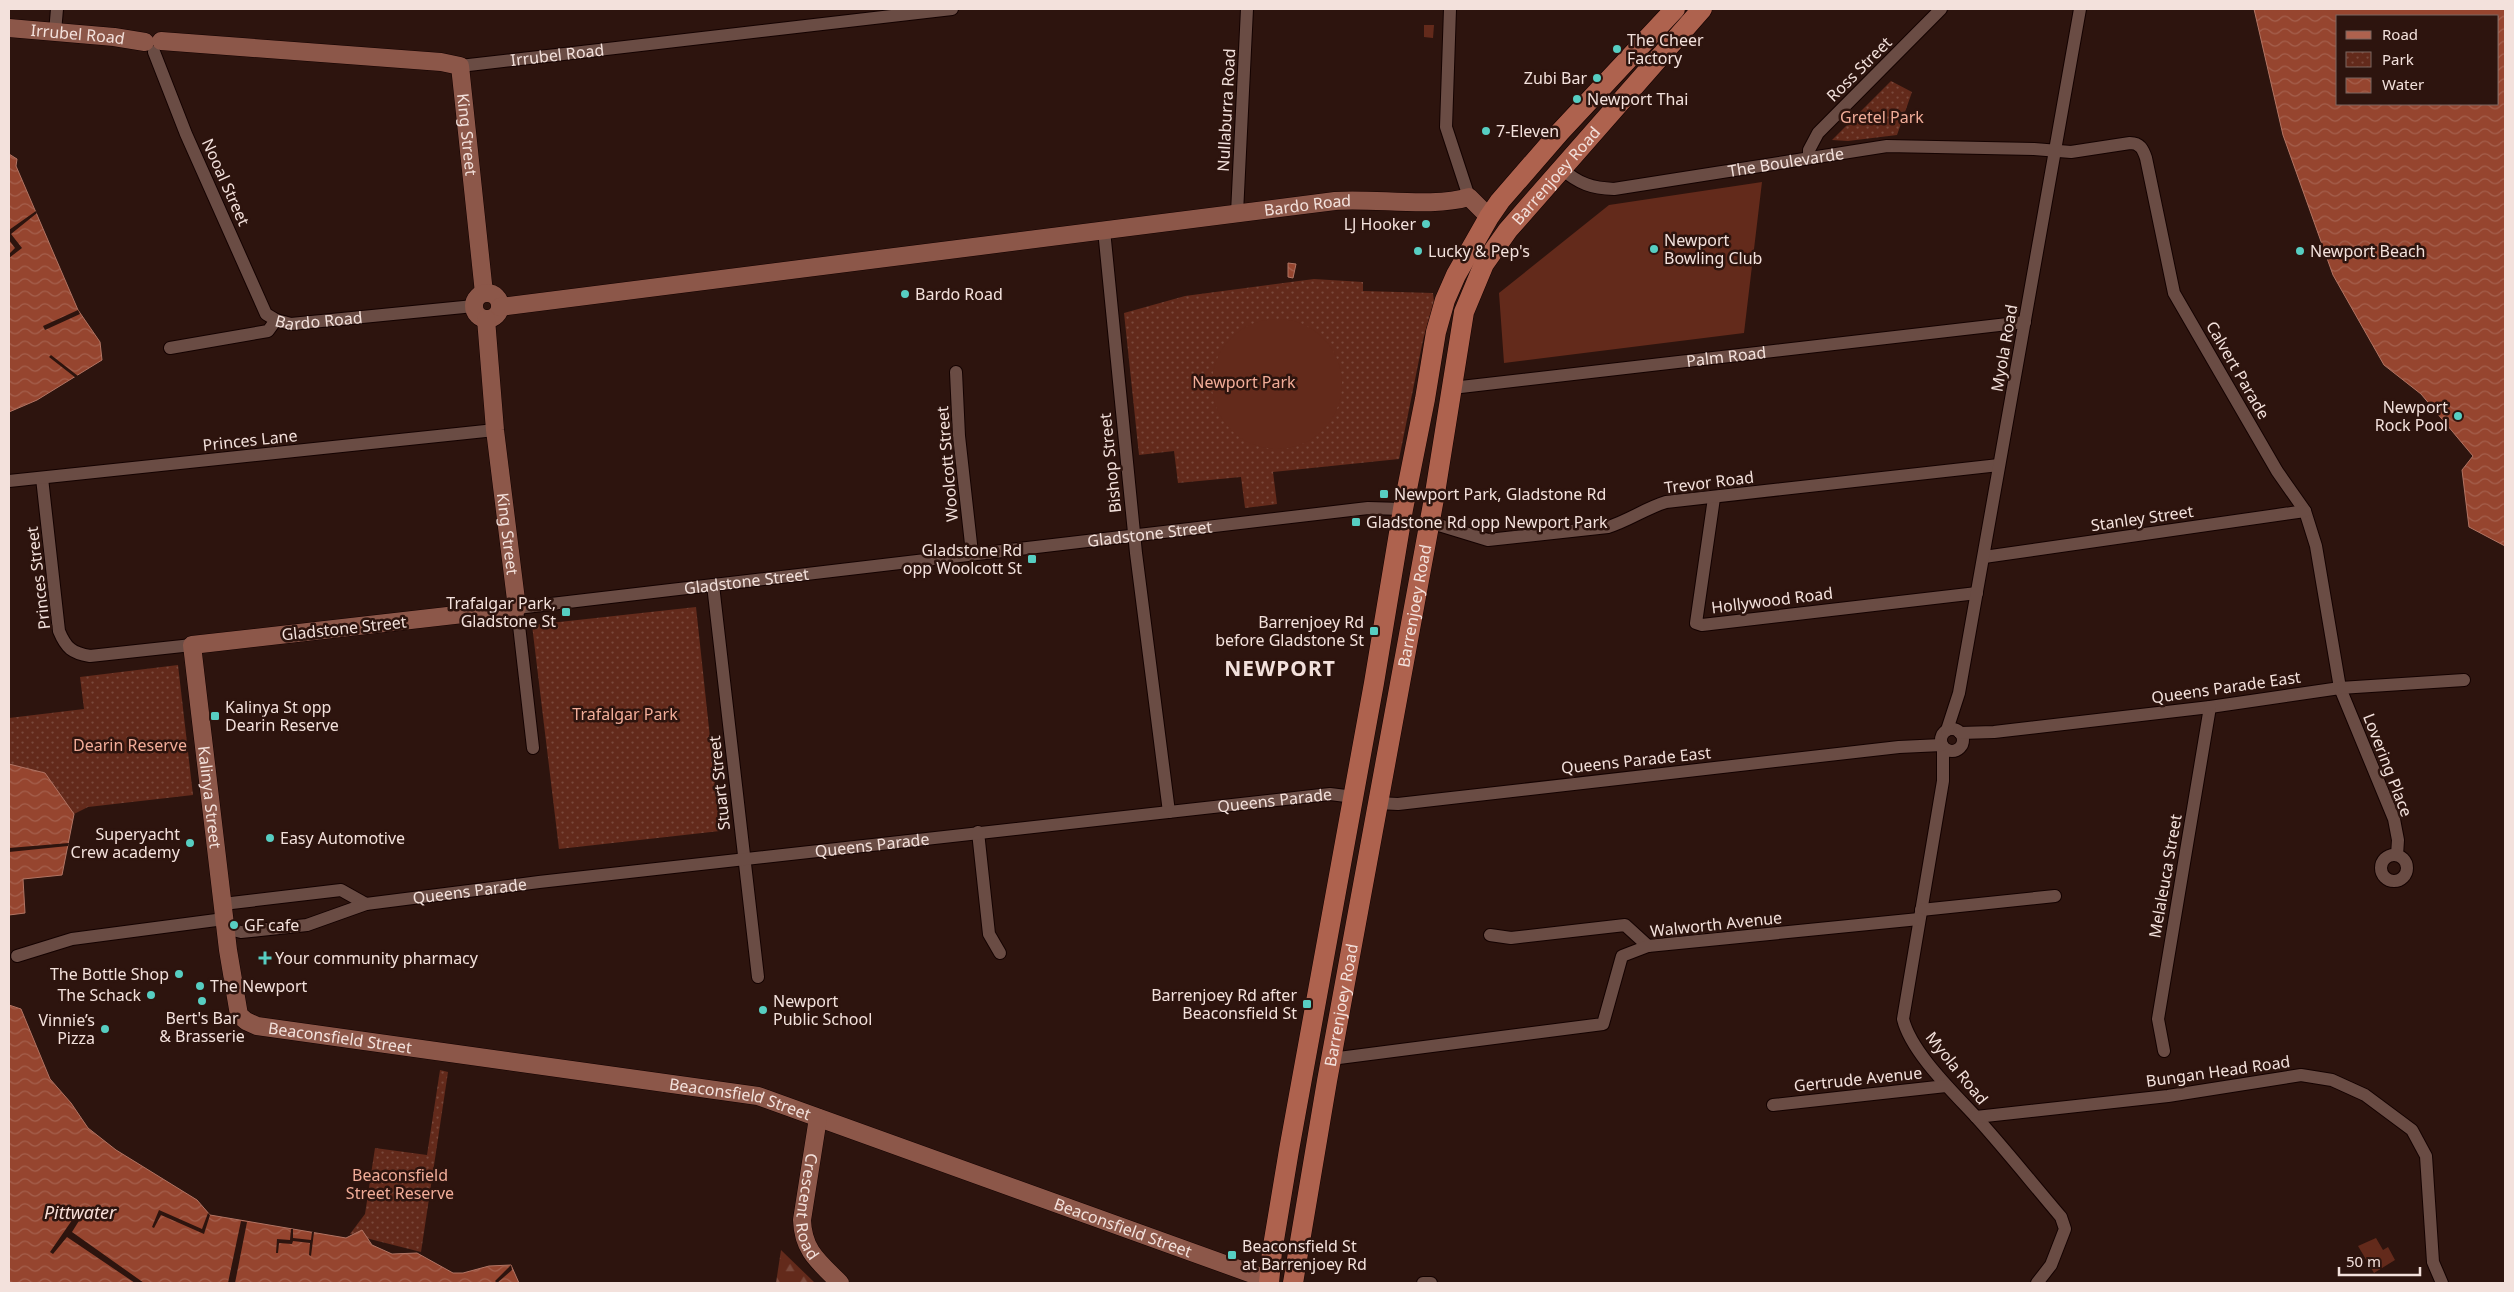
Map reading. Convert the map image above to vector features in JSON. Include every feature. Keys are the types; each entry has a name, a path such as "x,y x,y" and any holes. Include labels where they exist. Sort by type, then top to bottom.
{"main road":[{"name":"Barrenjoey Road","path":"1275,1282 1289,1150 1354,797 1403,509 1436,332 1446,300 1456,275 1489,216 1560,132 1676,9"},
{"name":"Barrenjoey Road","path":"1293,1283 1331,1059 1429,522 1464,312 1484,264 1508,230 1702,9"},
{"path":"1560,132 1558,159 1562,169"},
{"path":"1529,167 1550,166 1562,169"},
{"path":"1489,216 1508,230"},
{"name":"Palm Road","path":"1427,385 1452,388"},
{"path":"1403,509 1429,522"},
{"name":"Queens Parade","path":"1354,797 1377,803"}],"street":[{"path":"55,32 57,9"},
{"name":"Irrubel Road","path":"9,28 124,38 153,45 446,62 460,66 952,9"},
{"name":"Nullaburra Road","path":"1237,213 1247,9"},
{"path":"1450,9 1446,127 1468,197 1489,216"},
{"name":"Ross Street","path":"1809,157 1809,150 1818,134 1941,9"},
{"name":"Myola Road","path":"2037,1283 2051,1265 2065,1229 2061,1217 1976,1117 1946,1086 1909,1035 1903,1019 1943,781 2080,9"},
{"name":"Nooal Street","path":"153,45 186,134 266,314 276,320"},
{"name":"King Street","path":"460,66 479,300"},
{"name":"Calvert Parade","path":"2054,151 2071,152 2130,143 2142,148 2174,293 2277,471 2305,511 2316,546 2340,688"},
{"name":"The Boulevarde","path":"1562,169 1582,184 1614,189 1887,146 2054,151"},
{"name":"Bardo Road","path":"500,307 1237,213 1363,199 1443,201 1468,197"},
{"name":"Bishop Street","path":"1104,230 1125,454 1169,812"},
{"path":"497,297 500,307 497,314 486,319 476,313 479,300 497,297"},
{"name":"Bardo Road","path":"170,348 268,331 276,320 291,324 479,300"},
{"name":"King Street","path":"486,319 495,430 533,748"},
{"name":"Palm Road","path":"1452,388 2025,322"},
{"name":"Woolcott Street","path":"956,372 959,436 972,553"},
{"name":"Princes Lane","path":"9,481 495,430"},
{"name":"Trevor Road","path":"1429,522 1488,540 1608,527 1627,521 1653,506 1666,502 1999,466"},
{"name":"Princes Street","path":"42,478 59,631 65,645 76,653 90,656"},
{"name":"Hollywood Road","path":"1714,498 1696,623 1702,625 1977,593"},
{"name":"Gladstone Street","path":"90,656 1368,508 1403,509"},
{"name":"Stanley Street","path":"1984,557 2305,511"},
{"name":"Stuart Street","path":"714,585 758,977"},
{"name":"Kalinya Street","path":"192,644 228,950"},
{"name":"Queens Parade East","path":"1377,803 1398,804 1899,747 1994,732 2210,707 2340,688 2464,680"},
{"name":"Lovering Place","path":"2340,688 2394,818 2398,840 2397,856"},
{"name":"Melaleuca Street","path":"2164,1051 2158,1020 2210,707"},
{"name":"Queens Parade","path":"224,917 241,932 307,925 366,904 978,832 1330,794 1354,797"},
{"path":"978,832 989,934 1000,953"},
{"name":"Queens Parade","path":"17,956 90,936 224,917 341,890 366,904"},
{"name":"Walworth Avenue","path":"1331,1059 1604,1024 1622,956 1648,946 1920,915 2055,896"},
{"path":"1490,935 1511,938 1625,925 1648,946"},
{"name":"Beaconsfield Street","path":"228,950 236,1009 246,1021 257,1026 758,1096 1275,1282"},
{"name":"Bungan Head Road","path":"1976,1117 2168,1096 2301,1075 2332,1080 2365,1095 2412,1130 2426,1156 2433,1262 2442,1283"},
{"name":"Gertrude Avenue","path":"1773,1105 1946,1086"},
{"name":"Crescent Road","path":"818,1118 802,1220 803,1234 807,1248 840,1283"},
{"path":"1423,1283 1431,1283"}],"green space":[{"path":"1424,25 1434,25 1433,38 1424,37"},
{"name":"Gretel Park","path":"1891,81 1912,92 1897,135 1848,141 1832,140"},
{"name":"Newport Bowling Club","path":"1762,182 1744,333 1504,363 1499,293 1609,205"},
{"name":"Newport Park","path":"1314,279 1363,282 1363,291 1433,293 1434,302 1423,340 1399,459 1273,472 1277,504 1245,508 1241,477 1178,483 1174,451 1139,455 1124,313 1185,296"},
{"path":"1277,319 1302,324 1323,338 1337,359 1342,384 1337,409 1323,430 1302,444 1277,449 1252,444 1231,430 1217,409 1212,384 1217,359 1231,338 1252,324"},
{"name":"Trafalgar Park","path":"696,607 720,831 559,849 532,625"},
{"name":"Dearin Reserve","path":"178,665 193,795 88,807 74,814 45,773 9,764 9,718 84,709 80,677"},
{"name":"Beaconsfield Street Reserve","path":"440,1070 448,1072 421,1252 350,1234 365,1214 375,1148 427,1155"},
{"path":"2376,1238 2383,1250 2388,1247 2395,1260 2374,1273 2358,1246"},
{"path":"781,1250 815,1283 776,1283"}],"water":[{"path":"2254,9 2505,9 2505,546 2469,527 2462,470 2473,456 2421,394 2384,365 2333,275 2283,135"},
{"path":"9,154 17,159 16,166 78,310 100,342 102,360 37,400 9,412"},
{"path":"1288,263 1296,264 1293,278 1288,277"},
{"path":"9,764 45,773 74,814 62,875 23,879 25,913 9,915"},
{"name":"Pittwater","path":"9,1005 21,1009 50,1079 71,1103 88,1128 116,1150 197,1200 210,1215 346,1238 362,1230 372,1245 392,1254 417,1253 453,1273 463,1273 489,1266 511,1265 519,1283 9,1283"}],"pier":[{"path":"36,211 37,213 11,234 22,248 9,258 9,254 15,248 9,240 9,230"},
{"path":"78,310 80,314 45,330 43,326"},
{"path":"51,355 78,376 76,378 49,357"},
{"path":"69,843 68,846 9,852 9,848"},
{"path":"159,1210 202,1229 208,1213 210,1215 204,1234 161,1215 154,1228 152,1227"},
{"path":"77,1213 82,1216 72,1232 144,1283 135,1283 67,1237 53,1254 50,1252"},
{"path":"241,1221 247,1222 235,1283 228,1283"},
{"path":"291,1229 293,1229 293,1238 311,1240 312,1232 314,1232 311,1256 309,1255 310,1243 293,1241 292,1244 279,1243 278,1253 276,1253 277,1239 290,1240"},
{"path":"511,1265 512,1270 497,1283 495,1281"}],"place":[{"name":"The Cheer Factory","path":"1617,49"},
{"name":"Zubi Bar","path":"1597,78"},
{"name":"Newport Thai","path":"1577,99"},
{"name":"7-Eleven","path":"1486,131"},
{"name":"LJ Hooker","path":"1426,224"},
{"name":"Newport Bowling Club","path":"1654,249"},
{"name":"Lucky & Pep's","path":"1418,251"},
{"name":"Newport Beach","path":"2300,251"},
{"name":"Bardo Road","path":"905,294"},
{"name":"Newport Rock Pool","path":"2458,416"},
{"name":"Newport Park, Gladstone Rd","path":"1384,494"},
{"name":"Gladstone Rd opp Newport Park","path":"1356,522"},
{"name":"Gladstone Rd opp Woolcott St","path":"1032,559"},
{"name":"Trafalgar Park, Gladstone St","path":"566,612"},
{"name":"Barrenjoey Rd before Gladstone St","path":"1374,631"},
{"name":"Kalinya St opp Dearin Reserve","path":"215,716"},
{"name":"Easy Automotive","path":"270,838"},
{"name":"Superyacht Crew academy","path":"190,843"},
{"name":"GF cafe","path":"234,925"},
{"name":"Your community pharmacy","path":"265,958"},
{"name":"The Bottle Shop","path":"179,974"},
{"name":"The Newport","path":"200,986"},
{"name":"The Schack","path":"151,995"},
{"name":"Bert's Bar & Brasserie","path":"202,1001"},
{"name":"Barrenjoey Rd after Beaconsfield St","path":"1307,1004"},
{"name":"Newport Public School","path":"763,1010"},
{"name":"Vinnie’s Pizza","path":"105,1029"},
{"name":"Beaconsfield St at Barrenjoey Rd","path":"1232,1255"}],"district":[{"name":"NEWPORT","path":"1280,668"}]}
